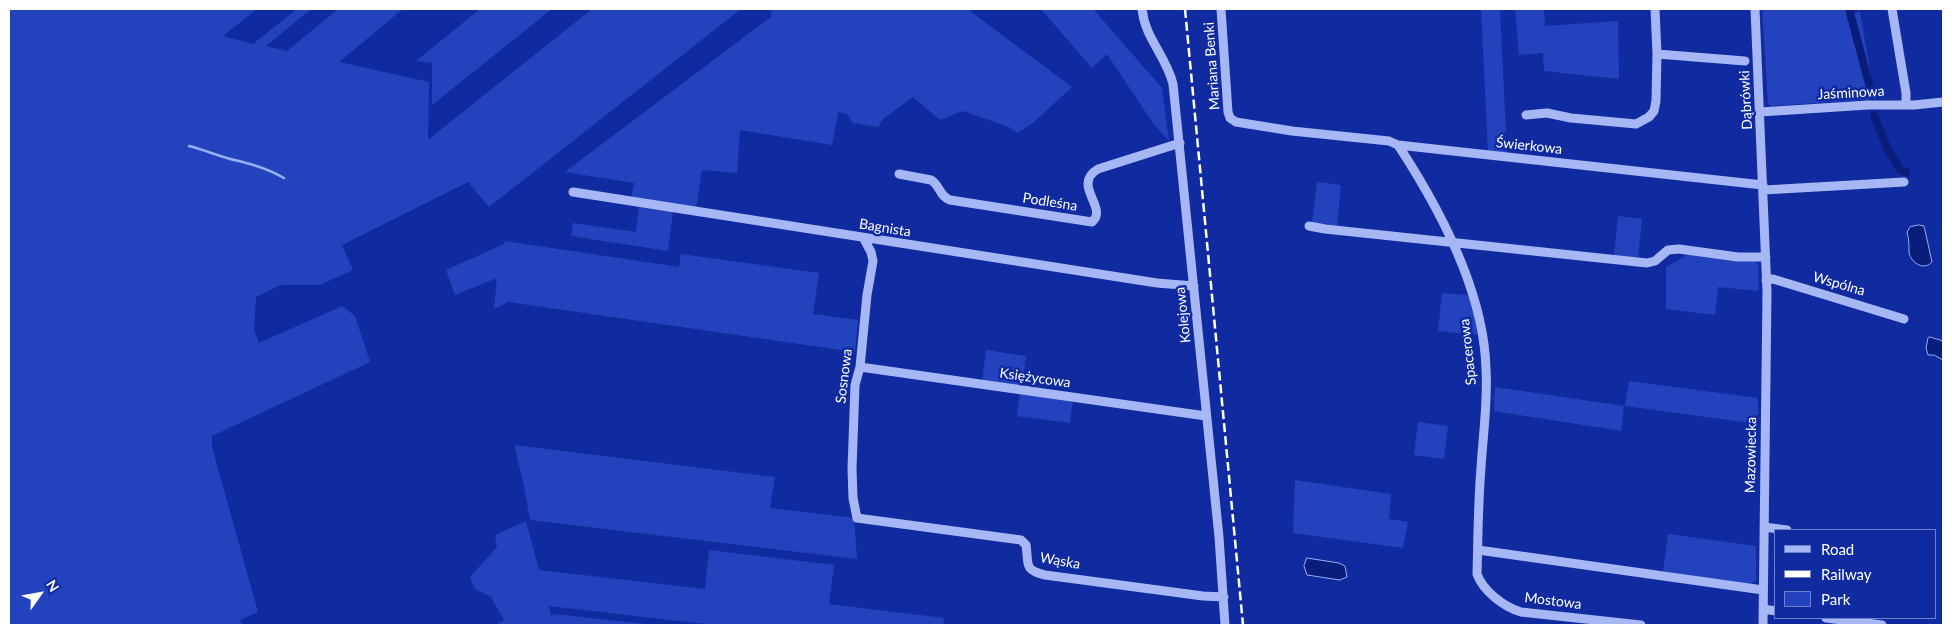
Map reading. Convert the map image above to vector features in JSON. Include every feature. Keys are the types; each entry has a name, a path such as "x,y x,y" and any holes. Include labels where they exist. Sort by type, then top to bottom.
{"street":[{"name":"Kolejowa","path":"1142,9 1146,31 1171,74 1180,142 1224,597 1225,625"},
{"name":"Mariana Benki","path":"1221,9 1229,116 1236,122 1292,131"},
{"path":"1526,115 1546,113 1625,124 1640,123 1654,111 1657,54 1655,9"},
{"name":"Dąbrówki","path":"1755,9 1764,188 1766,283"},
{"path":"1892,9 1906,94 1906,105"},
{"path":"1657,54 1745,61"},
{"name":"Jaśminowa","path":"1760,112 1943,102"},
{"name":"Świerkowa","path":"1292,131 1388,141 1398,145 1764,188"},
{"name":"Podleśna","path":"899,174 935,182 941,195 950,200 1092,222 1095,220 1096,212 1087,184 1088,178 1098,169 1180,142"},
{"name":"Spacerowa","path":"1398,145 1426,191 1453,242 1480,318 1486,368 1486,422 1481,468 1477,574"},
{"path":"1764,188 1904,182"},
{"name":"Bagnista","path":"573,192 864,239 1157,283 1194,286"},
{"path":"1309,226 1647,263 1655,262 1668,250 1679,249 1738,257 1766,257"},
{"name":"Sosnowa","path":"856,518 852,488 855,385 860,367 867,295 873,261 871,252 864,239"},
{"name":"Wspólna","path":"1766,283 1773,280 1904,319"},
{"name":"Mazowiecka","path":"1763,625 1766,283"},
{"name":"Księżycowa","path":"860,367 1206,416"},
{"name":"Wąska","path":"856,518 1021,540 1026,545 1026,563 1028,567 1040,574 1203,596 1224,597"},
{"path":"1764,527 1779,529"},
{"path":"1478,550 1763,590"},
{"name":"Mostowa","path":"1477,574 1485,589 1514,610 1641,625"},
{"path":"1763,609 1774,611"},
{"path":"1834,619 1882,625"}],"green space":[{"path":"9,9 257,9 223,36 253,44 297,9 311,9 266,46 287,51 338,9 403,9 339,62 429,82 429,139 592,9 741,9 489,207 468,182 342,245 353,270 320,285 281,285 256,297 254,330 259,343 342,306 355,316 370,362 212,436 212,447 258,612 240,620 242,625 9,625"},
{"path":"480,9 552,9 432,105 432,63 416,61"},
{"path":"774,9 967,9 1072,87 1033,123 1017,133 1009,127 963,111 940,120 913,97 883,119 878,127 852,123 847,114 838,112 832,145 740,130 737,173 702,170 696,209 631,199 634,183 565,172 772,16 770,12"},
{"path":"1041,9 1093,9 1162,88 1169,141 1153,123 1107,54 1092,68"},
{"path":"1481,9 1500,9 1507,155 1488,152"},
{"path":"1515,9 1544,9 1545,26 1618,21 1619,79 1544,71 1543,53 1519,55"},
{"path":"1762,9 1851,9 1852,14 1860,12 1875,99 1770,106 1768,103"},
{"path":"1317,182 1341,185 1337,226 1312,223"},
{"path":"639,205 673,211 668,251 571,236 573,223 636,232"},
{"path":"1618,216 1642,219 1638,258 1614,256"},
{"path":"505,241 679,267 681,254 819,273 813,314 858,320 855,352 508,302 494,309 497,278 455,295 446,270 504,244"},
{"path":"1691,253 1754,260 1758,264 1759,291 1718,287 1715,315 1666,309 1666,267"},
{"path":"1442,293 1470,295 1478,335 1438,331"},
{"path":"986,350 1026,356 1022,387 982,381"},
{"path":"1629,381 1758,398 1758,424 1625,406"},
{"path":"1495,387 1624,406 1621,431 1494,411"},
{"path":"1020,393 1073,400 1070,423 1017,416"},
{"path":"1418,422 1448,426 1444,459 1414,455"},
{"path":"514,445 775,477 770,508 854,518 857,559 530,520"},
{"path":"1295,480 1391,494 1389,519 1408,522 1403,548 1293,533"},
{"path":"526,521 539,570 705,589 709,550 834,565 829,604 944,618 943,625 714,625 549,606 551,616 555,614 653,625 495,625 504,620 491,597 475,589 470,577 497,547 495,535"},
{"path":"1668,534 1756,546 1756,581 1749,585 1663,571"}],"shaded area":[{"path":"1924,226 1932,262 1925,266 1914,262 1909,251 1907,232 1910,227"},
{"path":"1928,338 1943,341 1943,360 1934,355 1928,355 1926,348"},
{"path":"1307,558 1339,563 1345,566 1347,577 1340,580 1307,575 1304,566"}],"waterway":[{"path":"1849,9 1872,95"},
{"path":"1874,115 1887,148 1901,171 1906,172"},
{"path":"189,146 251,164 284,178"}],"railway":[{"path":"1185,9 1243,625"}]}
